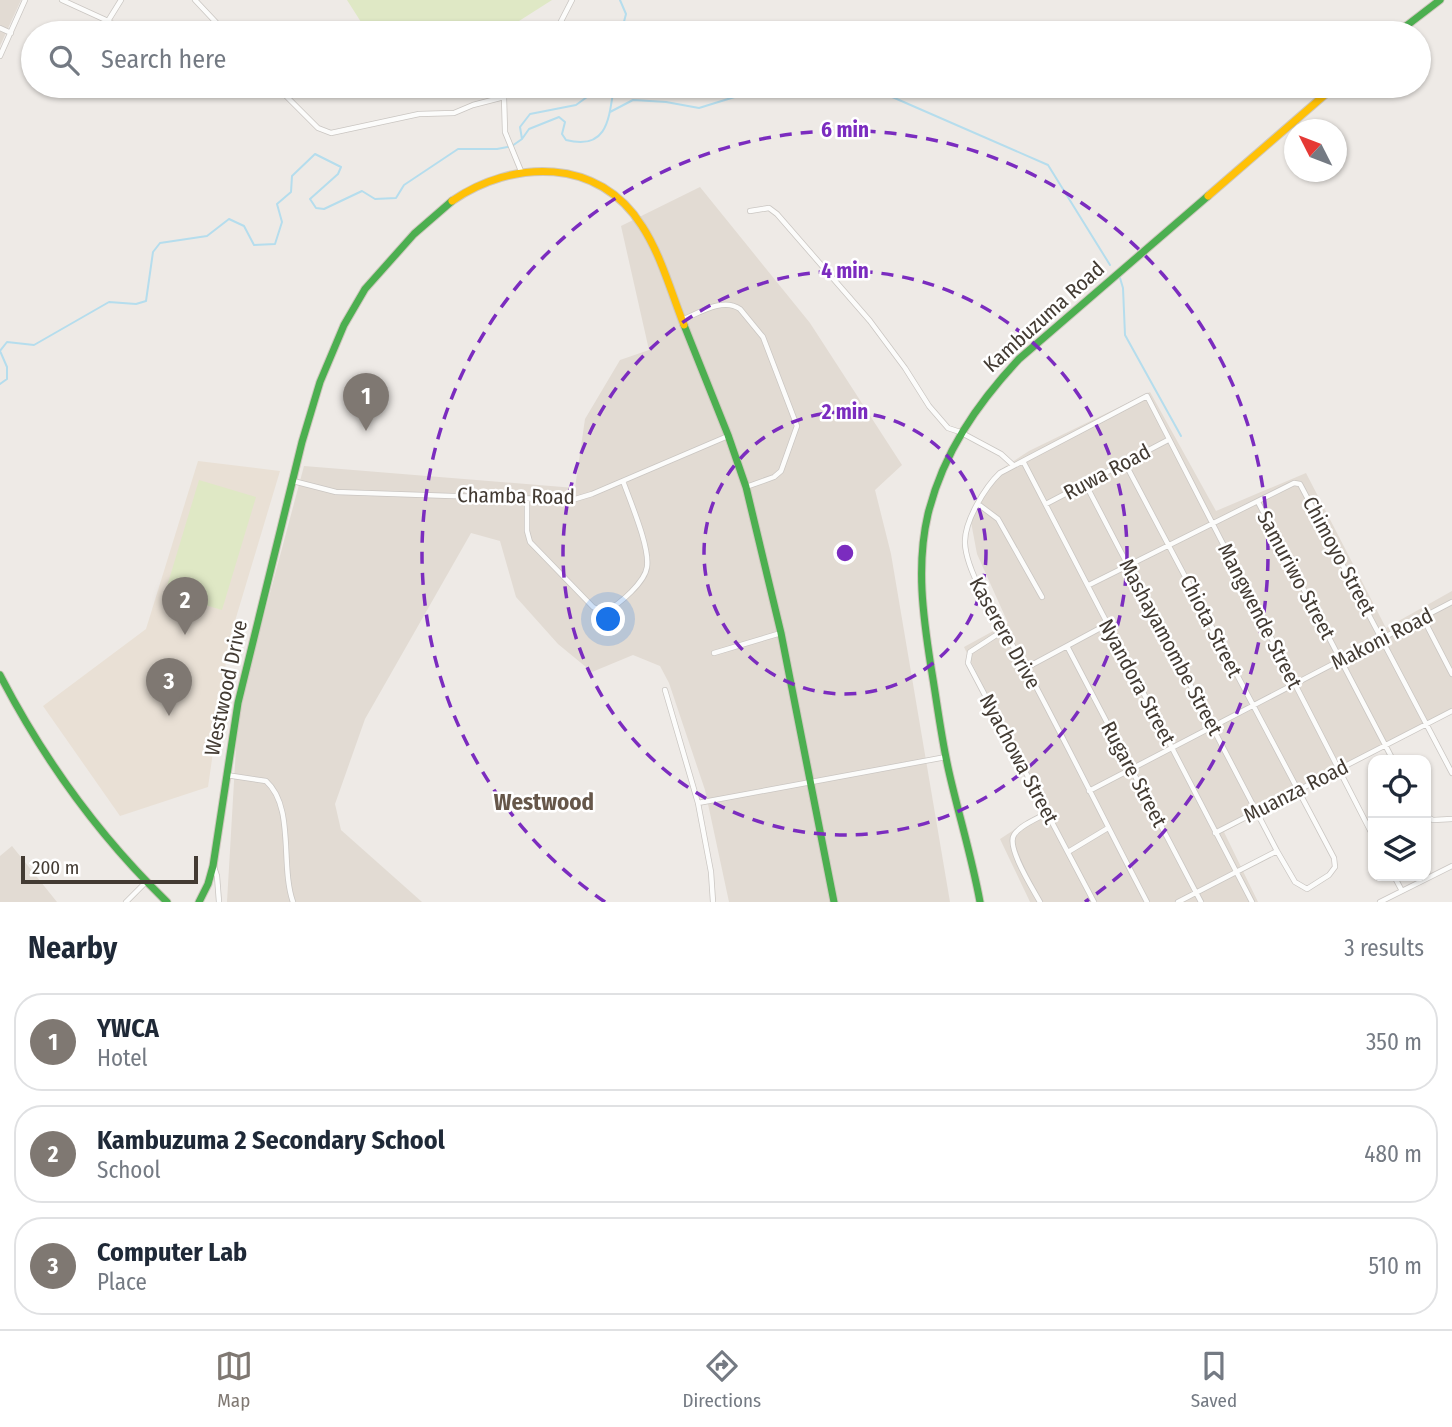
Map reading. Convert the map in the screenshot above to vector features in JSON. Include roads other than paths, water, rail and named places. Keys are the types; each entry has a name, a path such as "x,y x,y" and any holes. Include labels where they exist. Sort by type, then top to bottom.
{"street":[{"path":"0,56 25,0"},
{"path":"62,0 108,21 121,0"},
{"path":"195,0 215,21"},
{"path":"561,21 572,0"},
{"path":"1412,21 1440,0"},
{"path":"0,28 11,33"},
{"path":"288,98 318,128 331,133 419,114 454,113 500,98"},
{"path":"504,98 504,127 508,144 521,171 542,170 576,177 602,188 629,207 645,230 729,435 746,487 781,633 834,902"},
{"name":"Kambuzuma Road","path":"980,902 946,757 921,595 926,523 941,476 960,432 990,390 1033,345 1321,98"},
{"name":"Westwood Drive","path":"199,902 209,886 214,866 239,694 322,375 342,327 363,291 447,203 476,186 521,171"},
{"path":"750,211 769,208 777,214 870,321 948,428 1001,454 1013,465"},
{"path":"681,320 724,304 735,305 740,309 763,337 794,415 797,430 781,471 774,477 746,487"},
{"name":"Mangwende Street","path":"1147,396 1368,826"},
{"name":"Kaserere Drive","path":"1147,396 1013,465 994,479 978,504 965,535 966,553 972,574 1026,668 1147,902"},
{"name":"Chamba Road","path":"293,481 336,492 527,500 579,499 729,435"},
{"name":"Ruwa Road","path":"1046,504 1168,440"},
{"name":"Nyandora Street","path":"1023,461 1252,902"},
{"name":"Chiota Street","path":"1125,463 1334,858 1335,867 1329,875 1307,888 1295,882 1277,851"},
{"path":"527,500 527,531 533,547 593,607 606,611 639,582 648,566 640,531 623,481"},
{"name":"Mashayamombe Street","path":"1085,483 1277,851"},
{"name":"Chimoyo Street","path":"1258,502 1294,483 1302,487 1452,774"},
{"path":"1089,585 1258,502"},
{"name":"Samuriwo Street","path":"1258,502 1390,755"},
{"path":"978,504 993,513 1003,527 1042,597"},
{"name":"Makoni Road","path":"1089,791 1452,602"},
{"path":"1423,618 1452,674"},
{"path":"1026,668 1107,625"},
{"name":"Nyachowa Street","path":"1004,630 970,652 967,660 1094,902"},
{"path":"714,653 781,633"},
{"name":"Rugare Street","path":"1067,646 1201,902"},
{"path":"0,676 30,733 54,770 109,842 167,902"},
{"path":"665,690 698,803 711,872 713,902"},
{"name":"Muanza Road","path":"1214,833 1452,711"},
{"path":"698,803 946,757"},
{"path":"226,775 257,778 272,787 282,808 286,869 293,902"},
{"path":"1040,902 1012,849 1012,838 1029,823 1047,813"},
{"path":"1430,818 1452,819"},
{"path":"1068,852 1108,828"},
{"path":"1178,902 1277,851"},
{"path":"214,866 219,902"},
{"path":"1380,902 1452,866"},
{"path":"1397,881 1402,891"},
{"path":"126,902 146,882"}],"waterway":[{"path":"620,0 626,14 624,21"},
{"path":"522,139 520,127 530,114 576,105 586,98"},
{"path":"0,384 7,379 7,367 0,351 7,342 34,345 109,302 136,304 146,301 153,252 160,243 207,236 229,219 244,226 254,245 275,244 282,222 277,204 291,192 292,176 315,154 341,167 338,174 310,199 316,208 324,209 362,191 375,199 396,198 404,185 458,149 497,149 512,146 522,139 529,129 559,117 565,122 562,134 566,140 591,141 604,129 612,98"},
{"path":"610,112 633,100 699,108 731,98"},
{"path":"894,98 1048,165 1110,265"},
{"path":"1120,278 1123,288 1125,335 1181,436"}],"place":[{"name":"YWCA","path":"366,431"},
{"name":"Kambuzuma 2 Secondary School","path":"185,635"},
{"name":"Computer Lab","path":"169,716"}],"district":[{"name":"Westwood","path":"544,802"}]}
